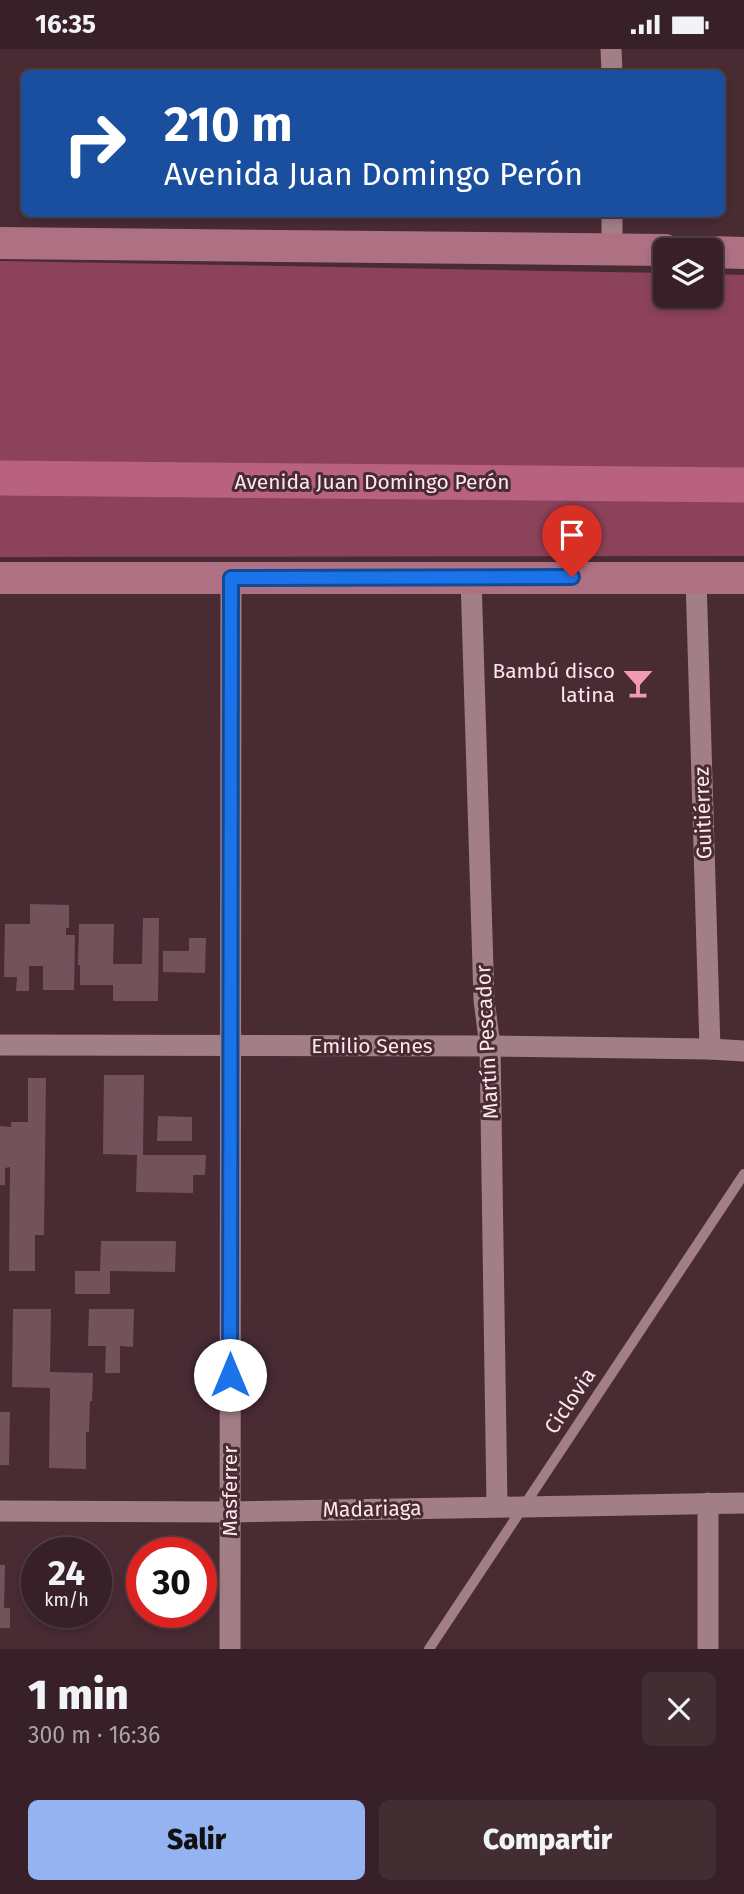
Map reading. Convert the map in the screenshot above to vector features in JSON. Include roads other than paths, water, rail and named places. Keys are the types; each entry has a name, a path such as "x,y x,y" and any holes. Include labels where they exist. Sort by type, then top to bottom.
{"main road":[{"path":"0,243 653,250"},
{"path":"723,252 744,253"},
{"name":"Avenida Juan Domingo Perón","path":"0,478 744,485"},
{"path":"0,578 744,578"}],"street":[{"path":"611,49 611,70"},
{"path":"612,217 612,249"},
{"name":"Martín Pescador","path":"471,577 484,1000 490,1046 497,1506"},
{"name":"Guitiérrez","path":"696,577 710,1049"},
{"name":"Masferrer","path":"230,1649 231,578"},
{"name":"Emilio Senes","path":"0,1045 490,1046 744,1051"},
{"path":"708,1503 708,1649"},
{"name":"Madariaga","path":"0,1511 230,1512 744,1503"}],"lane":[{"name":"Ciclovia","path":"429,1649 744,1174"}],"place":[{"name":"Bambú disco latina","path":"638,683"}]}
